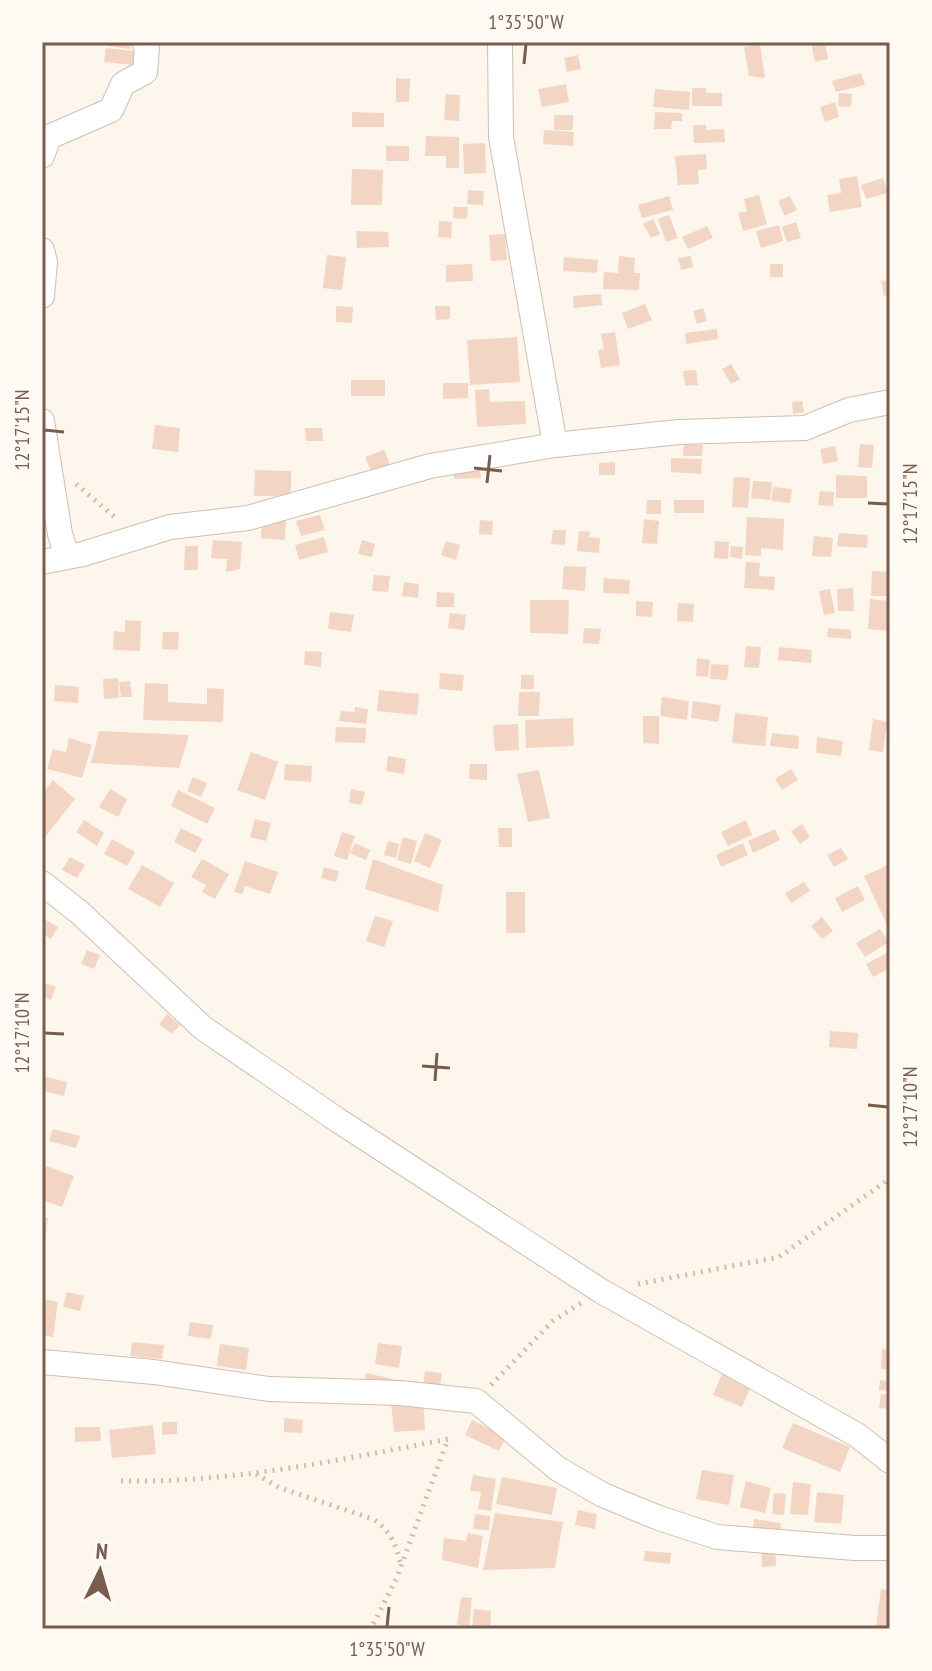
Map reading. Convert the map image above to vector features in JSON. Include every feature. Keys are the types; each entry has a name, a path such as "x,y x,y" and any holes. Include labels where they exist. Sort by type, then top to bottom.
{"street":[{"path":"42,156 49,137 111,110 123,84 145,72 147,48 144,42"},
{"path":"500,42 501,137 555,445"},
{"path":"42,250 45,262 42,296"},
{"path":"42,562 139,538 170,527 248,518 430,466 555,445 679,432 805,428 849,410 890,402"},
{"path":"42,421 60,534 67,557"},
{"path":"42,883 79,912 203,1028 352,1130 601,1291 857,1435 890,1461"},
{"path":"42,1362 154,1372 269,1389 400,1393 476,1401 558,1469 603,1495 659,1518 717,1537 890,1548"}],"path":[{"path":"67,477 139,538"},
{"path":"476,1401 553,1321 601,1291 779,1257 885,1182 890,1174"},
{"path":"121,1481 171,1482 255,1473 448,1439 401,1565 371,1629"},
{"path":"255,1473 280,1488 373,1519 391,1536 401,1565"}],"building":[{"path":"109,42 131,42 130,49 108,46"},
{"path":"811,42 825,42 828,59 815,62"},
{"path":"760,44 765,78 749,76 744,47"},
{"path":"106,48 143,52 141,66 104,62"},
{"path":"578,55 581,69 567,72 564,58"},
{"path":"861,73 865,85 836,92 832,81"},
{"path":"396,78 410,79 409,102 396,102"},
{"path":"566,84 569,102 542,107 538,89"},
{"path":"692,88 706,88 706,93 722,93 722,106 692,106"},
{"path":"655,89 690,92 689,110 653,107"},
{"path":"839,93 852,94 851,107 838,106"},
{"path":"446,94 460,95 459,121 444,120"},
{"path":"835,102 839,117 825,122 820,107"},
{"path":"352,112 384,113 384,127 352,127"},
{"path":"655,112 682,113 682,121 672,121 671,129 654,129"},
{"path":"554,115 573,115 573,130 554,130"},
{"path":"693,125 706,125 706,130 724,129 725,142 694,143"},
{"path":"544,130 574,132 573,146 543,144"},
{"path":"426,136 459,137 459,168 446,168 446,156 425,156"},
{"path":"485,143 486,173 464,174 463,144"},
{"path":"386,146 409,146 409,161 386,161"},
{"path":"706,154 707,169 698,170 699,184 678,185 675,156"},
{"path":"352,169 383,170 382,205 351,205"},
{"path":"857,176 862,207 830,212 827,195 841,193 839,179"},
{"path":"883,178 888,193 866,199 861,185"},
{"path":"468,190 484,191 483,205 467,204"},
{"path":"759,195 767,224 743,231 738,213 747,211 744,199"},
{"path":"669,196 673,210 642,218 638,205"},
{"path":"790,196 797,210 785,216 778,201"},
{"path":"454,207 468,207 467,219 453,218"},
{"path":"669,215 678,238 666,242 658,219"},
{"path":"653,219 660,234 651,238 643,224"},
{"path":"439,221 452,222 451,238 438,237"},
{"path":"796,222 801,238 787,242 782,227"},
{"path":"779,225 783,241 761,248 756,231"},
{"path":"707,226 713,238 688,249 682,237"},
{"path":"356,231 388,232 389,247 357,248"},
{"path":"505,234 507,260 491,261 489,235"},
{"path":"327,255 346,257 342,290 323,288"},
{"path":"619,256 635,258 634,273 640,273 639,290 603,289 604,272 618,273"},
{"path":"691,256 693,267 681,270 678,258"},
{"path":"564,257 598,260 597,273 563,271"},
{"path":"472,264 473,281 446,282 446,265"},
{"path":"770,264 783,264 783,277 770,277"},
{"path":"890,280 890,295 884,296 881,281"},
{"path":"601,294 602,305 574,308 573,296"},
{"path":"645,304 652,320 628,329 622,313"},
{"path":"336,306 353,307 352,323 336,322"},
{"path":"435,306 450,306 450,319 436,320"},
{"path":"703,308 707,321 697,324 693,311"},
{"path":"717,329 718,339 686,344 685,333"},
{"path":"615,332 620,365 601,368 598,350 604,349 601,334"},
{"path":"517,337 520,382 470,385 467,340"},
{"path":"731,364 740,379 731,384 722,369"},
{"path":"696,370 698,385 685,386 683,371"},
{"path":"351,380 385,380 385,396 351,396"},
{"path":"443,383 468,383 468,398 443,399"},
{"path":"489,389 490,402 525,401 526,424 477,427 475,390"},
{"path":"802,401 804,412 793,414 792,402"},
{"path":"155,425 180,428 178,452 152,449"},
{"path":"305,428 322,428 323,441 306,441"},
{"path":"684,444 703,445 702,456 683,456"},
{"path":"860,444 874,445 872,468 858,467"},
{"path":"835,446 838,461 823,464 820,449"},
{"path":"384,450 390,464 371,471 365,457"},
{"path":"671,458 702,459 701,474 671,472"},
{"path":"479,461 481,478 454,479 453,462"},
{"path":"615,462 615,475 599,475 599,463"},
{"path":"255,470 291,471 291,496 254,496"},
{"path":"836,475 867,476 867,498 836,498"},
{"path":"734,477 750,478 748,508 732,507"},
{"path":"753,481 772,482 770,500 751,498"},
{"path":"773,487 792,489 790,503 771,501"},
{"path":"820,491 834,492 833,506 818,505"},
{"path":"647,500 661,500 661,514 646,514"},
{"path":"674,500 704,500 704,513 674,513"},
{"path":"320,515 325,530 301,536 296,521"},
{"path":"262,516 286,518 285,540 261,538"},
{"path":"747,517 784,519 783,550 761,548 761,556 745,555"},
{"path":"644,519 659,521 657,544 642,543"},
{"path":"480,520 493,521 492,535 479,534"},
{"path":"553,530 566,530 565,545 551,544"},
{"path":"579,531 590,532 589,537 600,538 599,553 577,551"},
{"path":"839,533 868,535 867,548 837,546"},
{"path":"814,536 833,538 831,557 812,556"},
{"path":"324,537 328,552 299,560 295,545"},
{"path":"213,540 242,542 240,569 226,572 227,559 211,558"},
{"path":"362,540 375,544 372,557 358,554"},
{"path":"446,541 460,545 456,560 441,555"},
{"path":"715,541 729,542 728,559 714,558"},
{"path":"185,546 198,546 198,570 184,570"},
{"path":"731,546 743,547 742,559 730,557"},
{"path":"746,562 760,563 759,576 775,577 774,590 744,588"},
{"path":"564,566 586,567 585,591 562,589"},
{"path":"872,571 890,572 890,596 871,596"},
{"path":"374,575 390,576 388,592 372,591"},
{"path":"604,578 630,580 629,594 603,593"},
{"path":"404,582 419,584 418,598 402,596"},
{"path":"853,588 854,611 838,611 837,589"},
{"path":"830,589 835,613 824,615 819,591"},
{"path":"437,592 454,593 454,607 436,607"},
{"path":"870,599 890,601 890,631 868,629"},
{"path":"530,600 569,600 568,634 530,633"},
{"path":"636,601 653,602 652,617 636,616"},
{"path":"678,603 694,604 693,622 677,621"},
{"path":"330,612 354,615 351,632 328,629"},
{"path":"450,613 466,615 464,630 448,628"},
{"path":"125,620 141,621 140,651 113,650 114,631 125,632"},
{"path":"584,628 601,629 599,644 583,643"},
{"path":"828,628 851,630 851,639 827,637"},
{"path":"163,632 179,632 178,650 162,649"},
{"path":"746,646 761,647 759,668 744,667"},
{"path":"779,647 812,650 811,663 778,660"},
{"path":"305,651 322,652 321,667 304,665"},
{"path":"697,658 710,660 708,677 696,676"},
{"path":"711,664 729,665 727,680 710,679"},
{"path":"440,673 464,675 462,691 439,689"},
{"path":"521,675 534,675 534,689 521,689"},
{"path":"118,678 119,698 104,699 103,679"},
{"path":"130,681 132,697 121,697 119,682"},
{"path":"145,683 168,684 168,702 207,704 207,688 224,689 223,722 143,720"},
{"path":"55,685 79,687 78,703 54,701"},
{"path":"379,690 419,694 417,715 377,711"},
{"path":"519,692 540,692 539,716 518,716"},
{"path":"662,697 689,701 687,720 660,716"},
{"path":"693,701 721,705 718,722 691,718"},
{"path":"355,707 368,709 366,724 339,721 341,711 355,712"},
{"path":"735,713 768,717 765,746 732,743"},
{"path":"643,716 659,716 659,744 643,743"},
{"path":"573,718 574,746 526,748 525,720"},
{"path":"873,719 887,722 883,752 869,750"},
{"path":"518,724 519,750 495,751 493,725"},
{"path":"336,727 366,728 365,743 335,742"},
{"path":"99,731 189,735 179,768 91,763"},
{"path":"772,733 799,736 798,749 770,746"},
{"path":"817,737 843,741 841,756 816,753"},
{"path":"69,738 92,745 82,778 47,769 53,749 66,752"},
{"path":"251,752 278,762 265,800 237,790"},
{"path":"388,756 406,759 404,774 386,771"},
{"path":"285,764 312,766 311,782 284,780"},
{"path":"470,764 487,764 487,780 469,779"},
{"path":"791,769 798,780 782,790 775,779"},
{"path":"539,770 550,818 528,822 517,774"},
{"path":"193,777 207,783 201,797 187,791"},
{"path":"53,780 75,799 42,841 42,794"},
{"path":"110,789 127,799 118,817 99,807"},
{"path":"351,789 365,792 362,805 349,803"},
{"path":"178,790 215,808 207,824 171,806"},
{"path":"255,819 271,823 266,841 250,837"},
{"path":"84,820 104,833 97,846 76,832"},
{"path":"746,820 752,835 728,846 721,832"},
{"path":"802,824 810,837 800,844 791,831"},
{"path":"181,828 203,839 195,853 174,842"},
{"path":"498,828 512,828 512,847 499,847"},
{"path":"775,829 780,840 753,853 748,841"},
{"path":"342,832 355,836 347,860 334,856"},
{"path":"425,833 442,840 430,868 414,861"},
{"path":"403,837 417,841 411,864 397,860"},
{"path":"112,839 135,852 127,866 104,854"},
{"path":"388,841 399,844 396,858 384,855"},
{"path":"355,843 370,850 366,860 350,853"},
{"path":"743,843 748,855 721,867 716,855"},
{"path":"841,848 848,859 834,867 827,855"},
{"path":"70,857 85,865 77,878 62,870"},
{"path":"202,859 229,874 215,899 202,892 206,885 191,877"},
{"path":"373,859 443,885 438,912 365,889"},
{"path":"245,861 278,872 270,894 245,886 242,894 234,892"},
{"path":"890,864 890,931 864,876"},
{"path":"142,865 174,883 160,907 128,889"},
{"path":"324,867 339,871 336,882 321,878"},
{"path":"804,882 810,891 791,903 785,893"},
{"path":"858,886 865,900 842,912 835,898"},
{"path":"506,892 525,892 525,933 506,933"},
{"path":"375,916 393,921 384,947 366,941"},
{"path":"822,917 833,931 822,939 811,926"},
{"path":"42,918 58,927 51,939 42,934"},
{"path":"880,929 889,942 865,957 856,943"},
{"path":"87,950 100,955 94,969 81,964"},
{"path":"890,951 890,968 873,977 866,964"},
{"path":"42,982 56,987 51,1000 42,996"},
{"path":"167,1014 180,1025 172,1034 159,1024"},
{"path":"830,1031 858,1033 857,1049 829,1047"},
{"path":"42,1076 67,1082 64,1096 42,1091"},
{"path":"53,1129 80,1136 76,1148 49,1141"},
{"path":"46,1166 74,1176 62,1207 42,1200 42,1177"},
{"path":"42,1217 48,1218 45,1241 42,1241"},
{"path":"67,1292 84,1296 80,1311 63,1307"},
{"path":"44,1299 58,1302 53,1337 42,1335"},
{"path":"190,1322 213,1325 211,1339 188,1336"},
{"path":"132,1342 164,1345 162,1359 130,1356"},
{"path":"378,1343 402,1346 399,1368 375,1364"},
{"path":"220,1344 249,1348 246,1370 217,1366"},
{"path":"882,1349 890,1350 890,1370 881,1369"},
{"path":"425,1371 442,1373 440,1387 423,1385"},
{"path":"366,1373 393,1379 391,1390 364,1385"},
{"path":"722,1374 751,1386 742,1407 713,1395"},
{"path":"880,1380 890,1381 890,1391 879,1390"},
{"path":"881,1394 890,1395 890,1409 879,1408"},
{"path":"423,1400 425,1430 394,1432 391,1403"},
{"path":"284,1418 303,1420 302,1433 284,1432"},
{"path":"472,1420 506,1437 499,1451 465,1435"},
{"path":"162,1422 177,1422 177,1434 162,1435"},
{"path":"793,1423 850,1447 840,1472 782,1448"},
{"path":"153,1425 156,1454 112,1458 109,1430"},
{"path":"75,1427 100,1427 101,1441 75,1442"},
{"path":"702,1470 734,1475 729,1505 696,1499"},
{"path":"473,1475 496,1479 491,1511 478,1509 481,1492 470,1491"},
{"path":"502,1477 557,1488 552,1515 496,1504"},
{"path":"746,1481 771,1488 765,1513 740,1507"},
{"path":"793,1482 811,1484 808,1515 790,1514"},
{"path":"817,1492 844,1495 841,1524 814,1522"},
{"path":"774,1493 786,1494 784,1515 772,1514"},
{"path":"578,1510 597,1514 595,1529 575,1525"},
{"path":"495,1513 563,1522 555,1568 483,1570"},
{"path":"475,1514 490,1516 489,1530 473,1529"},
{"path":"754,1519 781,1523 779,1538 752,1534"},
{"path":"468,1533 483,1536 478,1568 442,1560 444,1538 466,1541"},
{"path":"775,1544 776,1566 762,1567 761,1545"},
{"path":"645,1551 671,1553 670,1564 644,1561"},
{"path":"881,1589 890,1590 890,1629 876,1628"},
{"path":"461,1597 472,1598 469,1626 457,1625"},
{"path":"474,1609 491,1611 490,1629 472,1627"}]}
